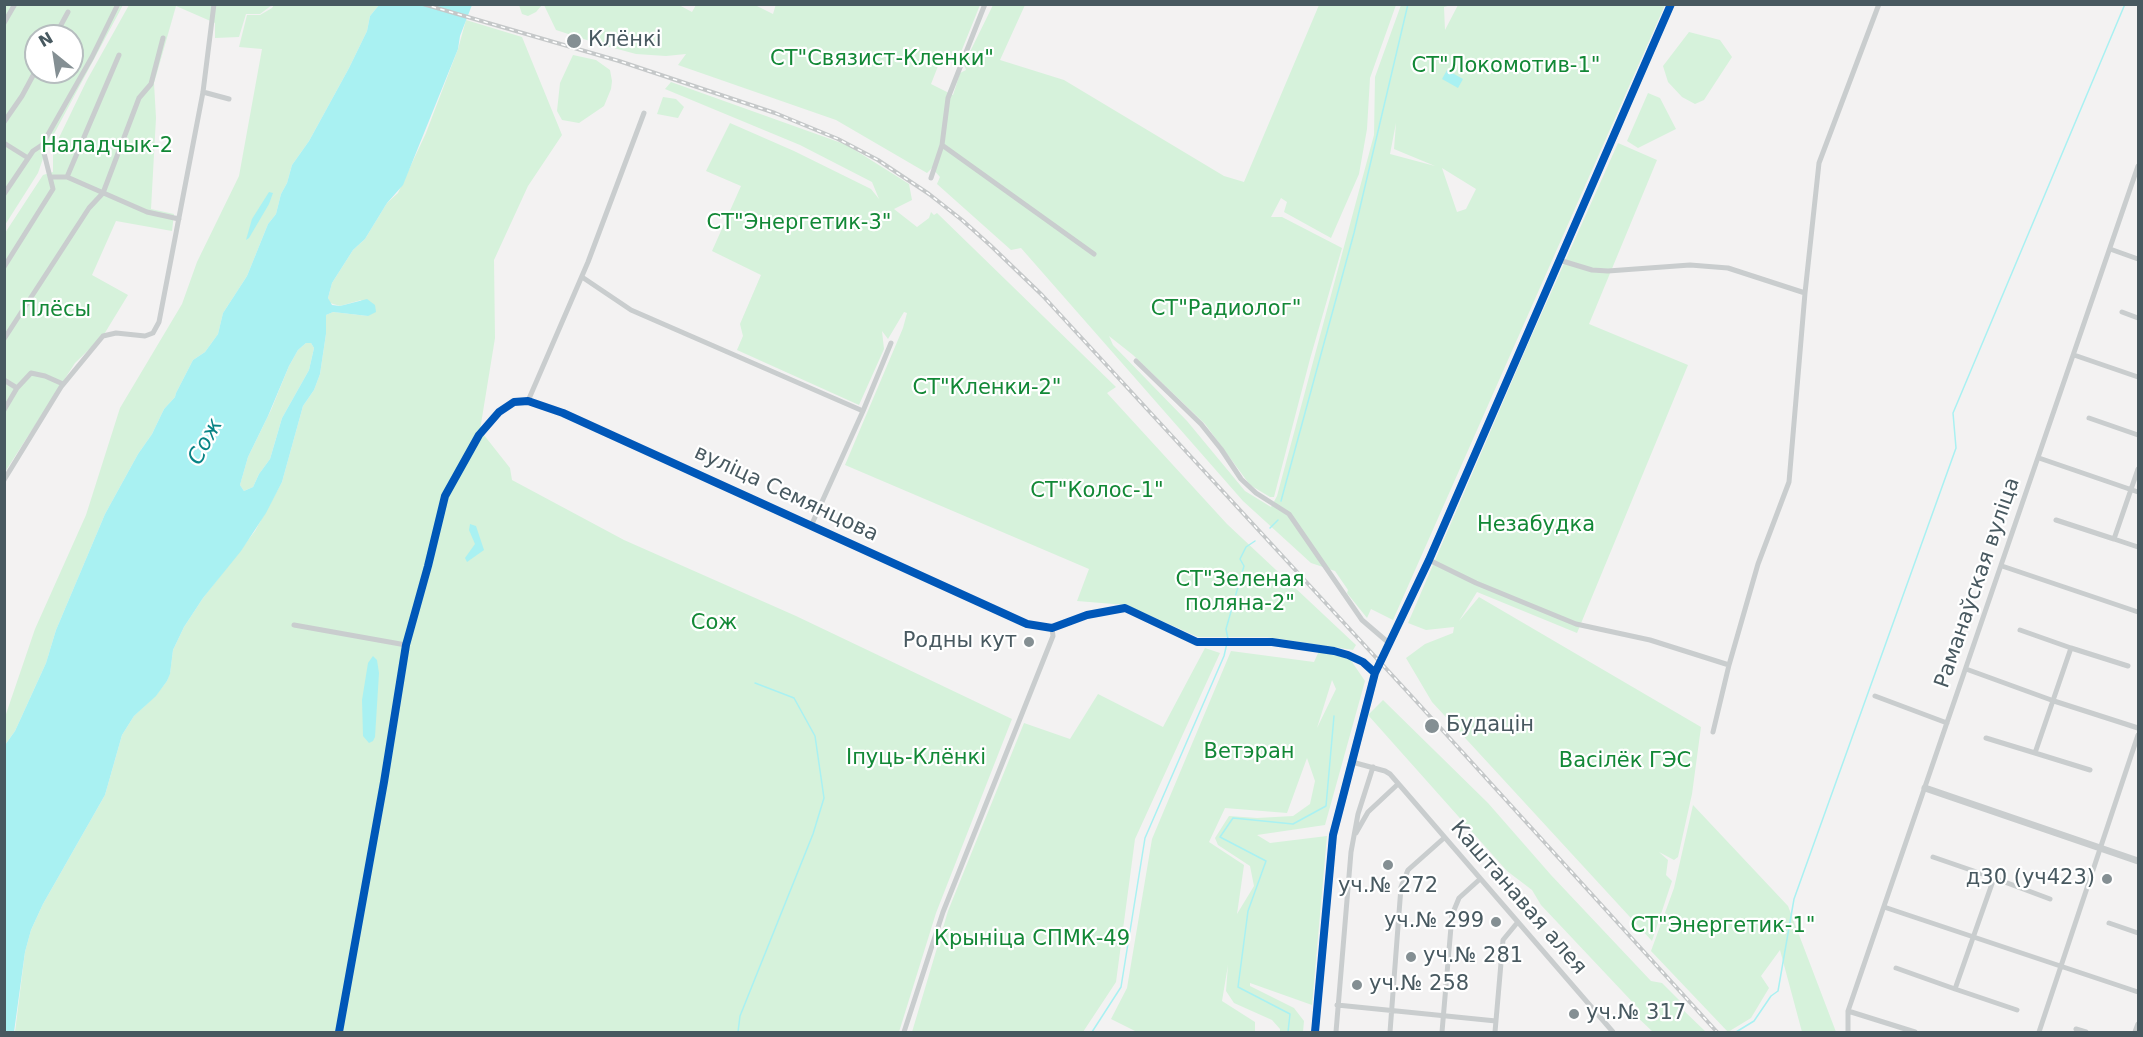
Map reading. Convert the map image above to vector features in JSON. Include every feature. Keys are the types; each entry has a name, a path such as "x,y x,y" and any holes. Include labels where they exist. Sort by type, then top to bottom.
{"street":[{"path":"4,23 15,4"},
{"path":"4,194 33,151 42,145 92,57 118,4"},
{"path":"4,480 63,384 103,336 116,333 145,336 153,333 159,322 203,92 214,4"},
{"path":"931,178 942,145 948,98 985,4"},
{"path":"1315,1032 1333,835 1375,674 1429,560 1671,4"},
{"path":"1713,732 1729,665 1758,564 1789,482 1819,163 1879,4"},
{"path":"62,24 68,12"},
{"path":"4,339 89,208 103,193 139,98 151,84 163,38"},
{"path":"67,177 119,55"},
{"path":"4,122 28,84"},
{"path":"203,92 229,99"},
{"path":"339,1032 406,645 445,496 479,435 499,412 514,402 528,401 582,277 645,113"},
{"path":"4,143 28,158"},
{"path":"4,267 53,189 42,145"},
{"path":"942,145 1094,254"},
{"name":"Раманаўская вуліца","path":"1848,1032 1848,1011 2139,166"},
{"path":"51,177 58,175 67,177 147,212 179,219"},
{"path":"2110,249 2139,259"},
{"path":"1559,260 1592,270 1608,271 1690,265 1728,268 1805,293"},
{"path":"582,277 631,310 863,411"},
{"path":"2122,312 2139,318"},
{"path":"811,526 891,343"},
{"path":"2074,355 2139,377"},
{"path":"1136,361 1201,424 1241,479 1256,493 1289,514 1362,620 1390,644"},
{"path":"4,410 17,388 31,373 63,384"},
{"path":"4,380 17,388"},
{"name":"вуліца Семянцова","path":"528,401 563,413 1027,624 1052,628"},
{"path":"2089,418 2139,435"},
{"path":"2038,458 2135,491"},
{"path":"2114,539 2135,491 2139,469"},
{"path":"2056,520 2139,547"},
{"path":"1429,560 1476,584 1576,624 1650,640 1729,665"},
{"path":"2002,566 2139,612"},
{"path":"904,1032 943,912 1053,636 1052,628 1087,615 1125,608 1191,639 1211,643 1272,642 1334,651 1363,662 1375,674"},
{"path":"294,625 406,645"},
{"path":"2020,630 2128,666"},
{"path":"2035,753 2072,648"},
{"path":"1966,669 2139,729"},
{"path":"1875,696 1947,723"},
{"path":"2039,1032 2139,735"},
{"path":"1986,738 2090,770"},
{"path":"1336,1032 1353,839 1358,814 1373,767 1352,762"},
{"name":"Каштанавая алея","path":"1373,767 1388,772 1612,1032"},
{"path":"1353,839 1368,812 1398,784"},
{"path":"1925,788 2139,861"},
{"path":"1390,1032 1401,887 1408,870 1444,838"},
{"path":"1933,857 2050,899"},
{"path":"1955,989 1994,878"},
{"path":"1442,1032 1452,915 1459,898 1480,879"},
{"path":"1884,907 2139,992"},
{"path":"1495,1032 1503,940 1517,923"},
{"path":"2109,923 2139,933"},
{"path":"1896,968 2017,1010"},
{"path":"1337,1005 1496,1021"},
{"path":"1848,1011 1915,1032"},
{"path":"2135,1032 2139,1024"},
{"path":"1600,1032 1606,1025"},
{"path":"2076,1029 2086,1032"}],"green space":[{"path":"519,4 542,5 528,16 522,14"},
{"path":"753,4 773,14 776,4 980,5 957,62 942,56 931,84 953,95 960,73 966,70 964,64 993,5 1025,5 1000,60 1064,80 1224,176 1244,182 1319,5 1396,5 1370,78 1367,129 1359,174 1331,238 1284,212 1287,202 1281,198 1271,217 1282,217 1342,248 1274,497 1250,485 1205,424 1133,355 1109,336 1113,345 1187,421 1245,491 1271,507 1277,496 1374,135 1375,77 1401,5 1451,5 1444,7 1445,30 1458,5 1665,5 1393,620 1371,609 1367,618 1347,593 1348,590 1335,571 1311,563 1243,501 1021,248 1011,250 937,184 940,177 932,168 927,173 836,120 678,65 686,54 666,56 636,54 556,30 544,5 679,5 692,12 696,5","holes":["1396,123 1394,149 1435,166 1390,154","1442,168 1476,189 1466,209 1457,212"]},
{"path":"5,5 123,5 84,78 84,24 24,24 24,84 81,84 47,147 38,173 5,225"},
{"path":"129,5 272,5 260,14 246,14 239,37 215,38 215,23 176,6 154,83 156,118 151,209 174,214 172,231 116,221 92,275 128,295 103,336 75,363 5,472 5,233 43,175 53,172 53,150 87,80"},
{"path":"274,5 379,5 370,16 367,31 349,68 309,141 292,165 276,214 268,224 247,276 223,313 218,334 205,352 193,360 175,397 164,409 105,514 56,630 46,663 15,731 5,745 5,717 35,629 86,515 120,408 182,304 197,262 239,176 262,49 239,47 247,15 260,15"},
{"path":"466,20 522,37 562,135 528,186 494,260 495,338 480,430 510,468 512,480 624,540 796,616 1012,719 936,913 899,1032 15,1032 25,952 31,930 43,904 105,795 122,735 134,716 167,681 173,650 184,627 203,598 255,531 282,482 303,406 314,390 320,374 326,334 326,315 333,312 368,316 361,300 340,306 330,303 328,298 332,283 353,250 365,239 387,203 398,193 426,133 458,49"},
{"path":"1689,32 1720,40 1732,57 1704,100 1695,104 1682,97 1668,82 1663,66"},
{"path":"573,55 596,60 610,70 612,81 604,106 579,123 562,120 557,111 560,83"},
{"path":"671,82 847,145 909,184 912,200 894,209 917,227 929,218 931,212 934,215 937,213 1116,387 1107,393 1227,524 1356,645 1353,650 1267,637 1198,637 1126,605 1077,601 1089,569 845,465 903,328 907,313 904,312 888,339 882,331 884,349 859,405 737,350 743,336 740,324 761,275 712,251 741,186 706,171 730,123 871,189 879,199 872,182 800,145 665,89"},
{"path":"1648,93 1660,98 1676,129 1638,148 1627,141"},
{"path":"663,97 676,99 684,107 678,118 657,114"},
{"path":"1618,143 1657,160 1589,324 1688,365 1577,633 1477,592 1459,621 1479,597 1701,727 1692,794 1678,857 1674,860 1659,852 1668,860 1666,875 1672,881 1652,941 1432,702 1406,658 1425,644 1453,633 1454,627 1426,630 1408,623 1528,344"},
{"path":"306,343 311,343 314,348 309,370 282,418 270,459 253,487 244,491 240,485 248,457 289,366 298,350"},
{"name":"Крыніца СПМК-49","path":"1205,648 1220,653 1135,839 1116,982 1083,1032 912,1032 948,911 1024,723 1070,739 1098,694 1163,727"},
{"name":"Ветэран","path":"1231,651 1314,662 1319,651 1350,659 1365,681 1325,825 1257,835 1270,843 1327,836 1312,1005 1250,983 1250,986 1294,1008 1304,1021 1303,1032 1280,1032 1272,1020 1234,1003 1226,991 1228,965 1222,1001 1255,1022 1255,1032 1137,1032 1111,1019 1127,988 1152,839","holes":["1332,680 1336,689 1317,728","1307,758 1315,781 1310,804 1293,816 1257,818 1229,816 1215,838 1218,845 1250,866 1254,886 1237,914 1244,865 1209,842 1225,808 1287,813"]},
{"path":"1383,700 1488,803 1551,875 1651,981 1662,983 1682,1003 1680,1007 1706,1032 1653,1032 1634,1014 1639,1009 1541,905 1532,890 1507,871 1368,715"},
{"name":"СТ\"Энергетик-1\"","path":"1693,805 1788,906 1836,1032 1802,1032 1780,950 1761,976 1769,988 1751,1018 1728,1032 1651,951 1674,888"}],"water":[{"name":"Сож","path":"379,5 472,5 460,36 458,49 403,185 387,203 365,239 353,250 332,283 328,298 332,305 340,306 367,299 375,305 376,312 368,316 333,312 326,315 326,334 320,374 314,390 303,406 282,482 266,513 241,551 203,598 184,627 173,650 167,681 156,696 134,716 122,735 105,795 43,904 31,930 25,952 14,1032 5,1032 5,745 15,731 46,663 56,630 105,514 164,409 175,397 193,360 205,352 218,334 223,313 247,276 268,224 276,214 292,165 309,141 349,68 367,31 370,16","holes":["306,343 311,343 314,348 309,370 282,418 270,459 253,487 244,491 240,485 248,457 289,366 298,350"]},
{"path":"1447,70 1463,79 1458,88 1442,79"},
{"path":"269,192 273,193 269,204 246,240 252,219"},
{"path":"470,524 476,526 484,550 467,562 465,558 475,544 469,530"},
{"path":"373,656 377,660 379,673 375,737 369,743 363,736 362,700 368,663"}],"waterway":[{"path":"1281,501 1354,233 1408,4"},
{"path":"1736,1032 1754,1021 1771,996 1778,991 1794,899 1956,448 1953,413 2125,4"},
{"path":"1270,528 1278,520"},
{"path":"1228,639 1226,629 1244,566 1240,559 1246,547 1255,541"},
{"path":"1092,1032 1121,987 1145,838 1224,656 1227,643"},
{"path":"738,1032 740,1016 813,834 824,798 815,736 794,698 755,683"},
{"path":"1288,1032 1290,1014 1238,987 1248,911 1266,861 1220,837 1233,818 1293,824 1326,806 1334,716"}],"railway":[{"path":"423,4 619,61 775,113 838,139 878,160 929,194 962,220 1042,295 1717,1032"}],"cycle path":[{"path":"1315,1032 1333,835 1375,673 1429,560 1671,4"},
{"path":"339,1032 406,645 445,496 479,435 499,412 514,402 528,401 563,413 1027,624 1052,628 1087,615 1125,608 1197,642 1272,642 1334,651 1363,662 1375,673"}],"place":[{"name":"Клёнкі","path":"574,41"},
{"name":"Родны кут","path":"1029,642"},
{"name":"Будацін","path":"1432,726"},
{"name":"уч.№ 272","path":"1388,865"},
{"name":"д30 (уч423)","path":"2107,879"},
{"name":"уч.№ 299","path":"1496,922"},
{"name":"уч.№ 281","path":"1411,957"},
{"name":"уч.№ 258","path":"1357,985"},
{"name":"уч.№ 317","path":"1574,1014"}],"park label":[{"name":"СТ\"Связист-Кленки\"","path":"882,60"},
{"name":"СТ\"Локомотив-1\"","path":"1506,67"},
{"name":"Наладчык-2","path":"107,147"},
{"name":"СТ\"Энергетик-3\"","path":"799,224"},
{"name":"СТ\"Радиолог\"","path":"1226,310"},
{"name":"Плёсы","path":"56,311"},
{"name":"СТ\"Кленки-2\"","path":"987,389"},
{"name":"СТ\"Колос-1\"","path":"1097,492"},
{"name":"Незабудка","path":"1536,526"},
{"name":"СТ\"Зеленая поляна-2\"","path":"1240,593"},
{"name":"Іпуць-Клёнкі","path":"916,759"},
{"name":"Васілёк ГЭС","path":"1625,762"}]}
